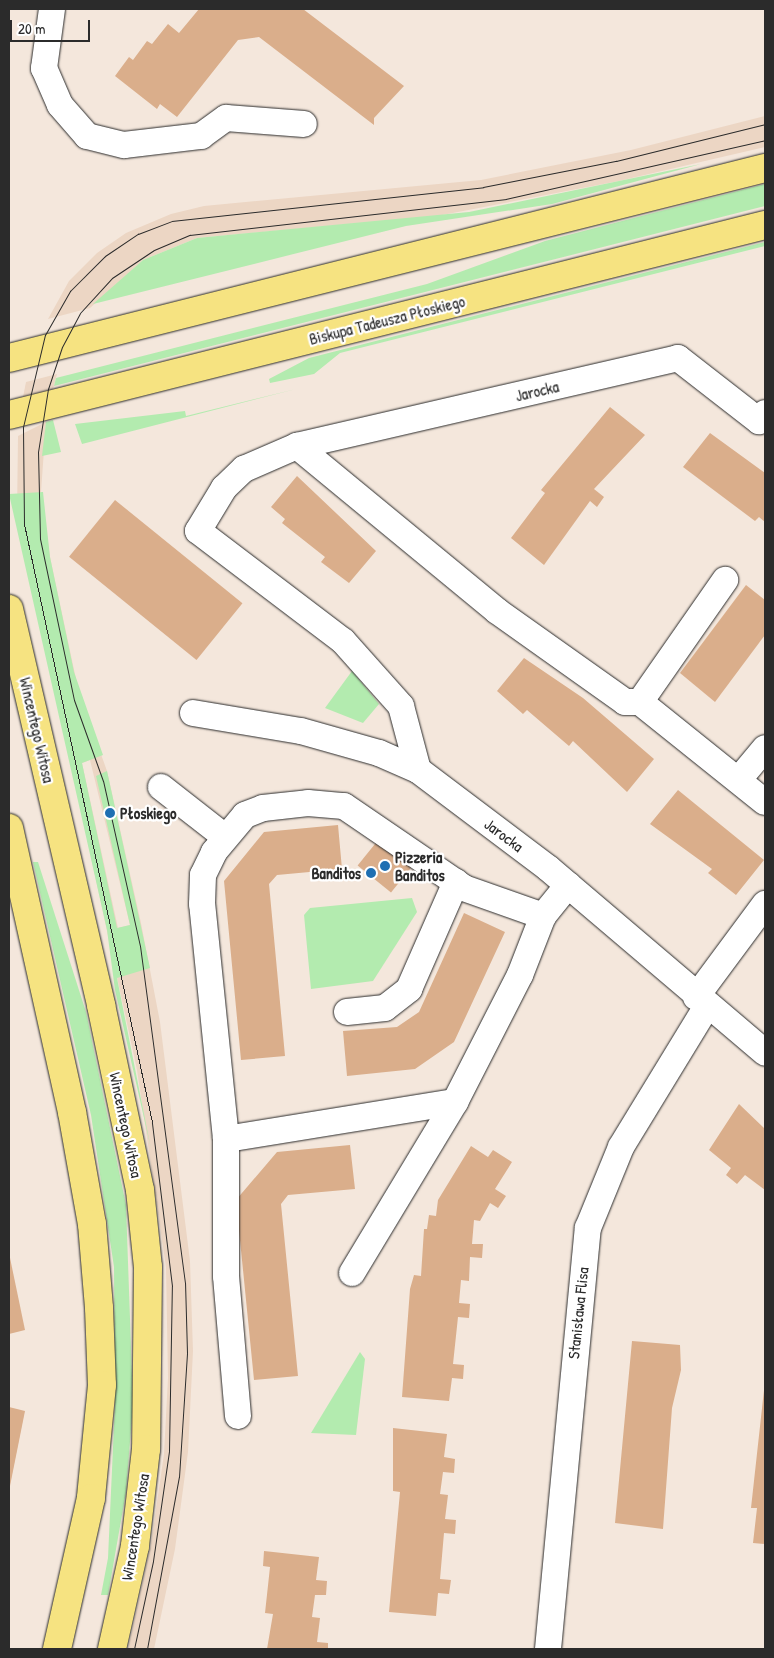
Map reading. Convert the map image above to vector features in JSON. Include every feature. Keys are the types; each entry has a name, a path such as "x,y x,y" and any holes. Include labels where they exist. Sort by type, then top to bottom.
{"main road":[{"path":"9,358 765,168"},
{"name":"Biskupa Tadeusza Płoskiego","path":"9,415 765,225"},
{"name":"Wincentego Witosa","path":"9,609 105,1024 140,1190 148,1267 146,1449 135,1546 112,1649"},
{"path":"9,828 72,1112 92,1224 100,1308 102,1385 91,1498 57,1649"}],"street":[{"path":"52,9 44,68 60,105 87,136 124,145 201,136 226,118 304,124"},
{"name":"Jarocka","path":"418,770 401,706 343,641 198,532 224,488 244,470 297,446 678,358 763,420"},
{"path":"297,446 497,611 625,702 640,702 740,778 765,802"},
{"path":"640,702 725,580"},
{"name":"Jarocka","path":"193,713 301,731 379,753 418,770 568,885 765,1053"},
{"path":"740,778 765,748"},
{"path":"161,787 225,837"},
{"path":"238,1416 226,1276 226,1139 202,904 203,875 225,837 245,815 263,808 308,803 344,806 456,882 543,916"},
{"path":"347,1012 385,1008 409,989 456,882"},
{"path":"352,1273 455,1102 520,975 543,916 568,885"},
{"name":"Stanisława Flisa","path":"548,1649 588,1228 621,1147 702,1001 765,904"},
{"path":"226,1139 455,1102"}],"shaded area":[{"path":"765,116 765,147 619,181 437,216 197,238 143,260 90,308 48,319 69,281 97,253 126,233 171,214 204,206 481,180 631,150"},
{"path":"57,374 53,389 23,397 26,382"},
{"path":"46,422 41,492 50,557 79,693 107,771 141,923 160,1022 190,1261 193,1351 188,1452 175,1549 154,1649 128,1649 151,1544 164,1454 168,1378 166,1267 137,1070 17,514 18,436","holes":["90,760 130,925 118,928 82,763"]}],"green space":[{"path":"701,164 552,204 406,226 93,304 143,260 197,238 469,212"},
{"path":"765,184 765,206 54,386 56,378 427,284 545,241"},
{"path":"765,242 765,246 340,353 314,374 270,383 269,379 309,358"},
{"path":"296,389 82,444 75,424 185,411 186,416"},
{"path":"53,420 61,452 42,456 46,422"},
{"path":"43,492 50,557 74,672 103,755 82,763 117,928 130,925 96,776 107,771 150,968 117,978 151,1149 115,990 107,930 9,494"},
{"path":"352,671 379,704 363,723 325,708"},
{"path":"33,862 38,862 86,1012 126,1205 133,1404 126,1492 108,1595 101,1595 108,1558 115,1403 114,1267 91,1115"},
{"path":"412,898 417,912 373,981 311,989 304,915 310,908"},
{"path":"360,1352 365,1359 356,1435 311,1433"}],"building":[{"path":"199,9 303,9 404,86 374,118 374,125 259,37 238,40 177,117 160,104 157,109 115,76 129,57 133,60 147,41 152,44 168,24 179,33"},
{"path":"610,407 645,435 594,489 604,497 597,507 590,501 544,565 511,538 545,493 541,490"},
{"path":"710,433 765,473 765,522 759,517 755,521 683,467"},
{"path":"297,476 376,551 349,583 321,562 325,557 282,523 285,519 271,507"},
{"path":"115,500 242,603 197,660 69,557"},
{"path":"746,585 765,600 765,635 715,702 680,673"},
{"path":"524,658 583,698 654,759 627,792 573,741 569,746 527,710 523,714 497,691"},
{"path":"678,790 764,860 736,895 708,873 712,869 650,824"},
{"path":"338,825 342,869 277,875 269,884 285,1056 241,1060 224,881 264,832"},
{"name":"Pizzeria Banditos","path":"379,839 412,866 391,892 358,865"},
{"path":"464,913 505,932 454,1042 415,1069 347,1076 343,1031 397,1027 419,1012"},
{"path":"739,1104 765,1129 765,1190 745,1175 737,1184 726,1175 731,1168 709,1150"},
{"path":"350,1145 355,1189 288,1195 281,1204 298,1376 254,1380 236,1200 277,1152"},
{"path":"471,1146 488,1157 493,1150 512,1162 495,1189 506,1196 498,1208 490,1203 480,1221 474,1220 472,1244 483,1244 482,1258 470,1257 469,1281 461,1280 459,1303 470,1304 469,1318 458,1317 453,1364 464,1365 463,1379 452,1378 449,1401 402,1397 410,1289 414,1275 421,1276 424,1229 427,1229 429,1215 436,1216 438,1200"},
{"path":"9,1253 25,1330 9,1334"},
{"path":"632,1341 680,1345 681,1370 672,1408 663,1529 615,1523"},
{"path":"765,1381 765,1544 753,1543 757,1508 751,1508"},
{"path":"9,1407 25,1411 10,1486 9,1486"},
{"path":"393,1428 447,1434 444,1457 455,1459 454,1473 443,1472 440,1494 448,1495 445,1519 456,1520 455,1534 444,1533 440,1579 451,1580 449,1594 438,1593 436,1616 389,1612 400,1492 393,1491"},
{"path":"264,1551 319,1557 316,1580 327,1581 326,1595 315,1595 312,1617 320,1618 317,1642 328,1643 328,1649 267,1649 273,1614 265,1613 270,1567 263,1566"}],"tram line":[{"path":"134,1649 153,1561 169,1451 172,1286 152,1122 24,524 23,427 45,335 70,291 105,256 138,234 172,221 483,187 616,161 765,124"},
{"path":"147,1649 179,1477 187,1353 185,1283 140,946 103,781 74,700 40,539 38,452 48,389 62,347 80,313 112,278 154,250 190,235 506,199 765,140"}],"place":[{"name":"Płoskiego","path":"110,813"},
{"name":"Pizzeria Banditos","path":"385,866"},
{"name":"Banditos","path":"371,873"}]}
